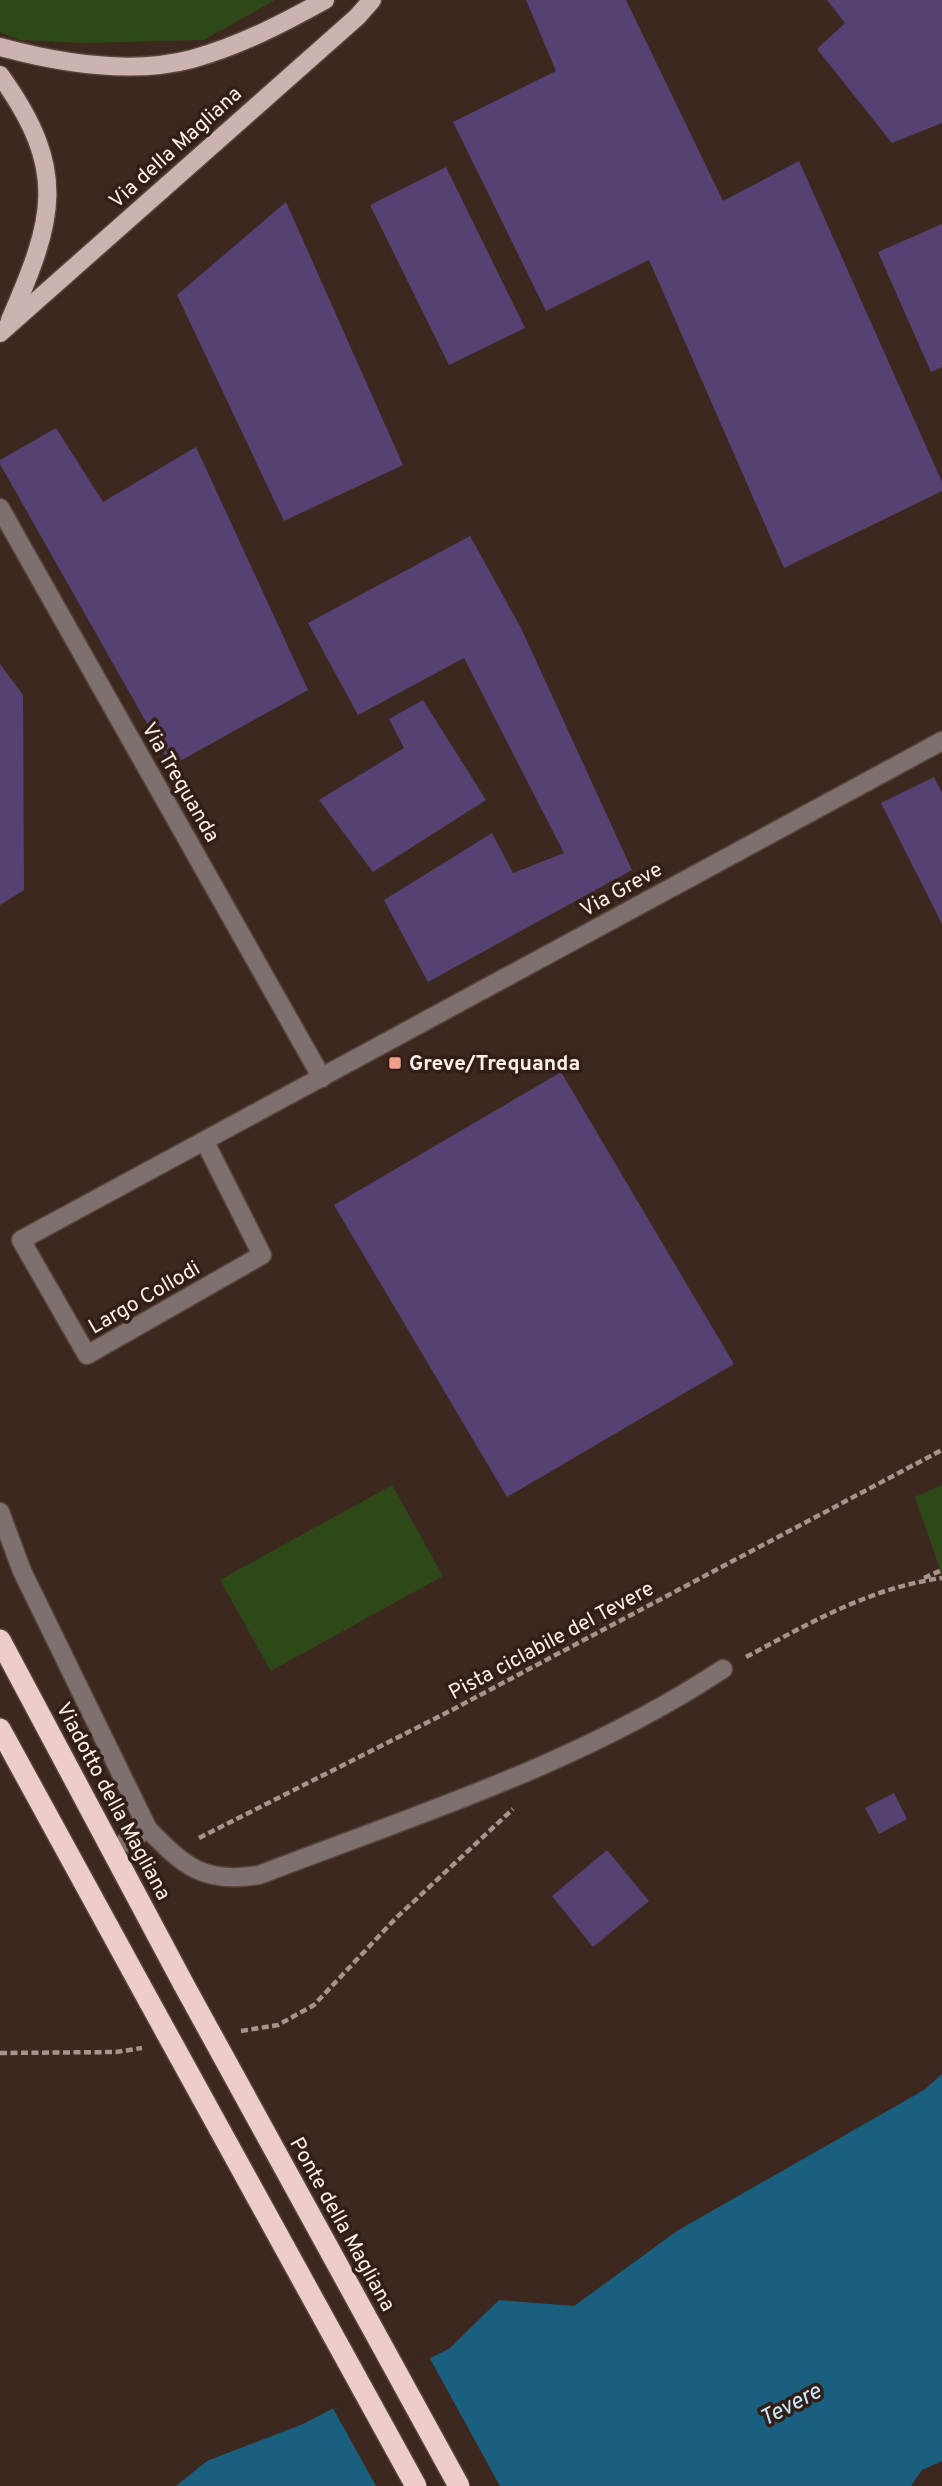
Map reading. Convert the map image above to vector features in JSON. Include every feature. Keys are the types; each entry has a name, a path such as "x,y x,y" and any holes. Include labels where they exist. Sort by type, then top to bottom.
{"highway":[{"name":"Viadotto della Magliana","path":"0,1640 184,1985"},
{"path":"0,1729 416,2486"},
{"name":"Ponte della Magliana","path":"184,1985 459,2486"}],"main road":[{"path":"0,47 31,55 116,65 190,59 266,31 325,0"},
{"name":"Via della Magliana","path":"3,330 357,17 372,0"},
{"name":"Via della Magliana","path":"0,75 29,121 46,172 49,200 40,249 3,330"}],"street":[{"name":"Via Trequanda","path":"0,508 322,1078"},
{"name":"Via Greve","path":"322,1078 942,741"},
{"name":"Largo Collodi","path":"205,1142 262,1255 87,1355 21,1240 322,1078"},
{"path":"0,1512 23,1571 148,1829 184,1865 209,1875 239,1878 259,1875 527,1774 673,1702 723,1669"},
{"path":"112,1850 148,1829"}],"path":[{"name":"Pista ciclabile del Tevere","path":"175,1857 200,1837 450,1711 942,1450"},
{"path":"723,1669 848,1603 942,1570"},
{"path":"917,1581 942,1578"},
{"path":"278,2025 314,2005 396,1917 523,1800 527,1774"},
{"path":"0,2053 116,2052"}],"green space":[{"path":"0,0 275,0 204,40 86,43 19,40 0,32"},
{"path":"392,1485 443,1576 271,1671 220,1580"},
{"path":"942,1485 942,1575 915,1497"}],"water":[{"name":"Tevere","path":"942,2074 942,2461 922,2470 911,2486 176,2486 207,2461 303,2424 450,2348 499,2300 574,2306 677,2231 924,2090"}],"pier":[{"path":"428,2355 500,2486 376,2486 331,2405"}],"building":[{"path":"526,0 626,0 723,201 799,161 942,482 942,491 784,568 649,260 546,311 453,122 556,71"},
{"path":"827,0 942,0 942,123 892,143 817,49 845,23"},
{"path":"446,167 525,328 449,365 370,205"},
{"path":"286,202 403,465 284,521 177,295"},
{"path":"942,224 942,367 931,372 878,252"},
{"path":"56,428 103,502 196,447 308,690 171,766 0,464 0,460"},
{"path":"470,536 521,628 632,870 428,982 384,900 492,833 513,873 564,853 464,658 358,715 308,623"},
{"path":"0,664 23,695 24,890 0,905"},
{"path":"423,700 486,800 373,872 319,800 404,748 389,719"},
{"path":"934,777 942,793 942,924 881,803"},
{"path":"561,1072 734,1364 507,1497 334,1205"},
{"path":"894,1793 907,1819 879,1834 865,1808"},
{"path":"607,1850 649,1901 593,1947 552,1896"}],"place":[{"name":"Greve/Trequanda","path":"395,1063"}]}
